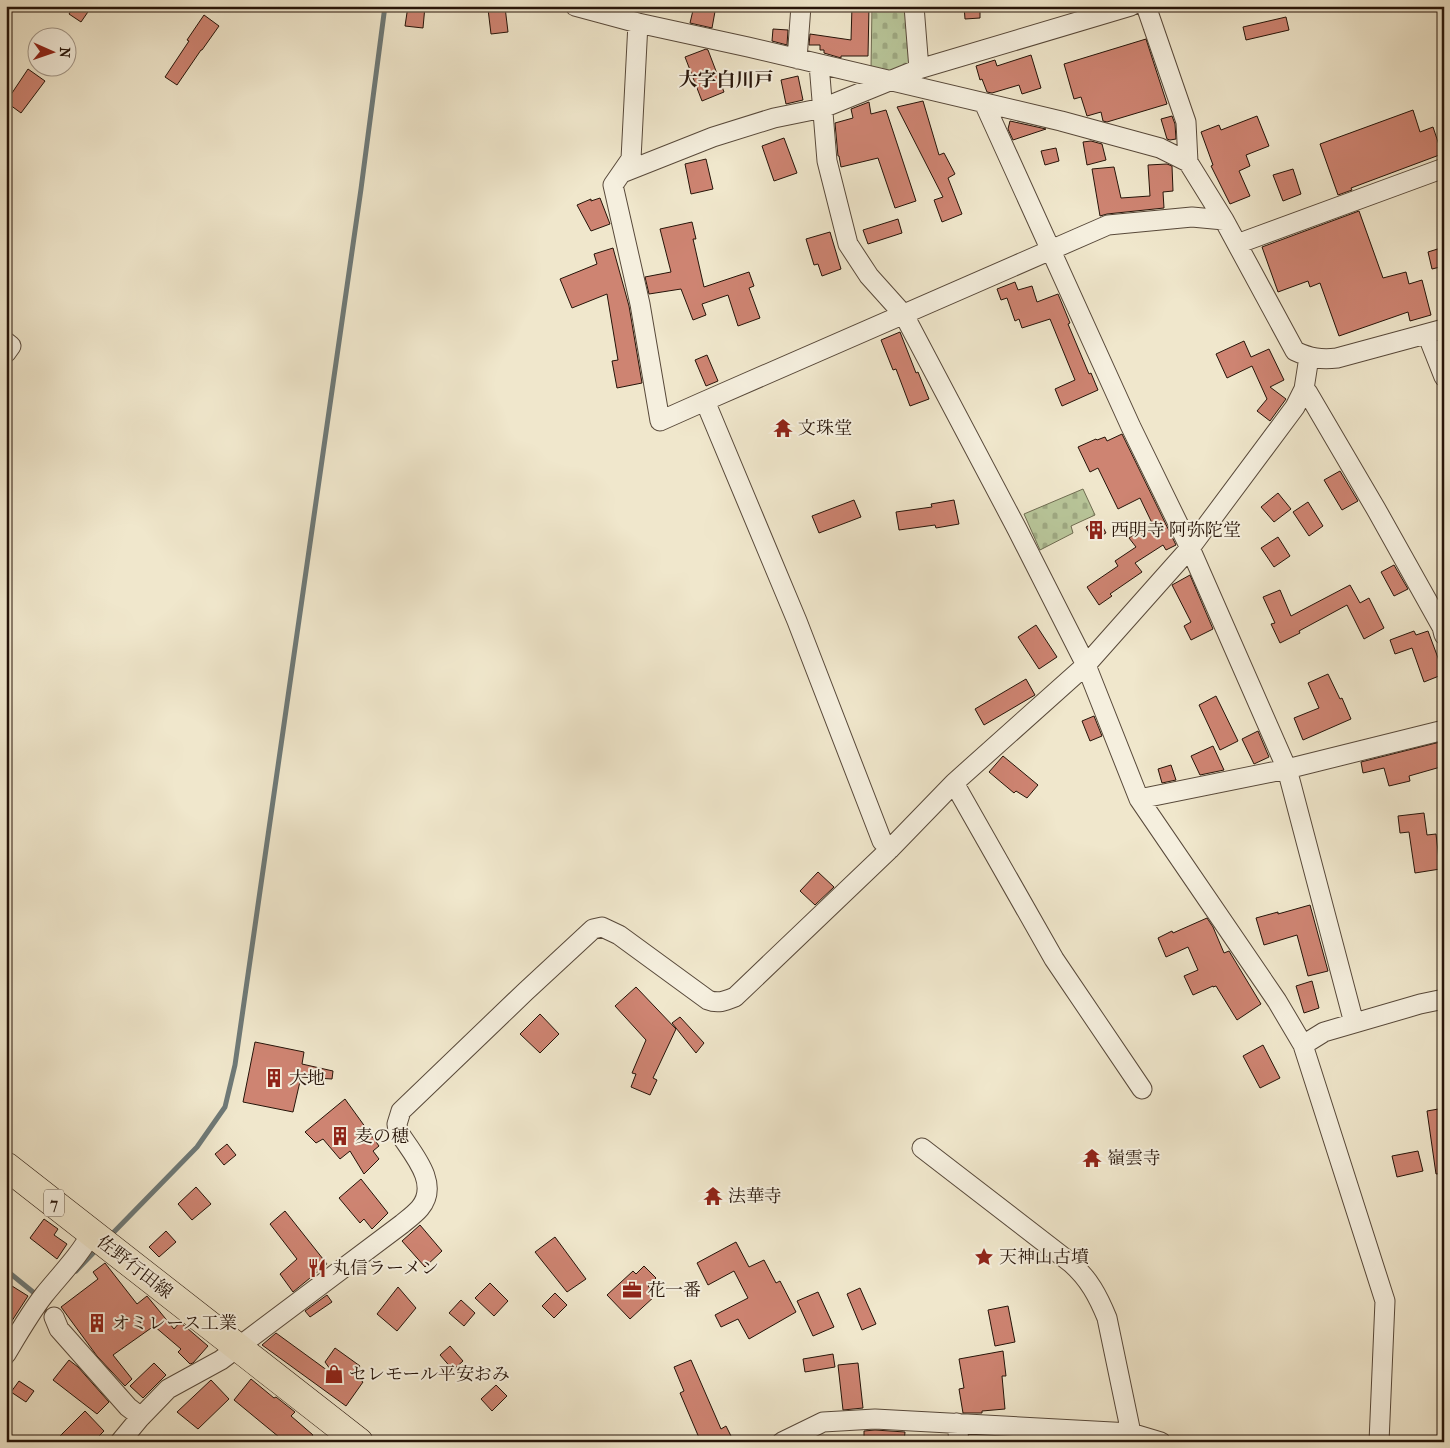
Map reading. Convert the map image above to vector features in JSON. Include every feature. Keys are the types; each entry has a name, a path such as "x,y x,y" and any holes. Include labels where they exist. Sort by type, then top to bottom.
{"main road":[{"name":"佐野行田線","path":"6,1166 358,1442"}],"street":[{"path":"575,6 638,23 1061,121 1160,148 1188,162"},
{"path":"797,59 801,6"},
{"path":"914,6 919,69"},
{"path":"622,174 712,137 774,118 823,108 919,69 1131,6"},
{"path":"1146,6 1186,122 1188,162 1224,220 1295,352 1309,358 1337,358 1436,332 1444,377"},
{"path":"638,23 631,159 613,185 640,304 660,421 1108,225 1192,217 1224,220"},
{"path":"819,64 827,161 848,244 869,276 904,314 1018,529 1086,665 1139,799 1276,1001 1303,1045 1386,1301 1378,1442"},
{"path":"984,103 1131,427 1190,548 1287,769 1354,1023"},
{"path":"1237,244 1444,168"},
{"path":"6,342 11,346 6,353"},
{"path":"120,1442 168,1389 221,1360 402,1224 421,1207 427,1194 426,1176 398,1131 397,1124 401,1111 518,998 593,929 602,927 619,935 702,996 714,1002 735,997 890,849 954,783 1086,665 1190,548 1294,407 1304,389 1309,358"},
{"path":"1304,389 1376,509 1442,627 1444,635"},
{"path":"705,401 797,621 882,841 890,849"},
{"path":"1139,799 1287,769 1444,730"},
{"path":"954,783 1054,959 1142,1089"},
{"path":"1303,1045 1324,1032 1420,1004 1444,999"},
{"path":"922,1148 1071,1263 1090,1282 1107,1318 1131,1433"},
{"path":"6,1354 43,1296 85,1245 102,1240"},
{"path":"54,1317 59,1329 128,1407 141,1417"},
{"path":"782,1442 823,1422 876,1419 958,1432 1131,1433 1161,1442"}],"green space":[{"path":"872,6 908,6 912,65 887,76 871,69"},
{"path":"1083,489 1095,515 1071,526 1073,533 1040,550 1024,514"}],"building":[{"path":"74,6 92,6 81,22 69,14"},
{"path":"408,6 425,6 423,28 405,26"},
{"path":"694,6 716,6 712,28 690,23"},
{"path":"852,6 869,6 868,56 841,56 841,58 824,53 824,50 820,50 820,45 809,45 810,34 851,40"},
{"path":"964,6 980,6 980,18 965,19"},
{"path":"505,7 508,32 491,34 488,9"},
{"path":"204,15 219,26 177,85 165,77"},
{"path":"1286,17 1289,30 1246,40 1243,27"},
{"path":"773,29 788,30 787,45 772,41"},
{"path":"1146,39 1167,104 1107,122 1103,121 1101,112 1087,116 1081,97 1074,99 1064,64"},
{"path":"706,49 724,92 702,101 685,57"},
{"path":"1031,55 1041,88 1022,94 1019,85 992,93 987,92 982,79 980,80 976,66 995,60 997,66"},
{"path":"28,69 28,78 41,78 45,81 21,113 6,102"},
{"path":"798,76 803,100 786,104 781,80"},
{"path":"923,101 939,155 944,153 955,174 948,178 962,214 942,222 934,200 943,197 897,107"},
{"path":"869,102 871,114 886,110 916,201 895,208 878,158 841,167 835,123 853,118 851,109"},
{"path":"1413,110 1420,132 1433,127 1442,154 1351,188 1352,190 1338,195 1320,144"},
{"path":"1172,116 1175,124 1176,139 1170,140 1167,139 1161,119"},
{"path":"1257,116 1269,146 1246,155 1250,166 1239,171 1250,196 1230,204 1211,166 1213,165 1201,132 1219,125 1221,130"},
{"path":"1010,121 1046,129 1013,140 1008,129"},
{"path":"784,138 797,173 774,181 762,146"},
{"path":"1091,141 1102,144 1106,160 1087,165 1083,142"},
{"path":"1056,148 1059,161 1045,165 1041,151"},
{"path":"706,159 713,189 691,194 685,164"},
{"path":"1167,164 1172,166 1173,191 1163,192 1164,208 1100,216 1092,169 1114,167 1121,198 1150,196 1148,165"},
{"path":"1293,169 1301,194 1283,201 1273,175"},
{"path":"600,198 610,224 591,231 577,205 591,199 591,201"},
{"path":"1359,211 1383,278 1406,272 1409,284 1422,280 1431,315 1410,321 1408,312 1339,336 1320,283 1310,287 1308,281 1278,292 1262,247"},
{"path":"898,219 902,233 868,244 863,230"},
{"path":"692,222 696,239 693,239 704,287 749,272 754,286 749,288 760,318 738,326 728,295 702,304 706,315 693,320 681,289 649,294 645,277 671,272 660,229"},
{"path":"830,232 841,269 822,276 818,264 814,265 806,239"},
{"path":"1444,247 1444,266 1432,269 1428,252"},
{"path":"613,248 629,306 642,383 617,388 612,361 618,360 607,294 572,308 560,279 597,264 594,254"},
{"path":"1015,282 1018,290 1032,286 1037,302 1058,294 1070,323 1068,324 1089,374 1091,373 1098,390 1062,406 1055,389 1075,380 1050,319 1022,328 1019,319 1015,321 1007,298 1001,300 997,289"},
{"path":"900,332 916,373 918,372 929,399 910,406 896,369 893,370 881,340"},
{"path":"1244,341 1251,357 1269,349 1284,380 1270,387 1286,399 1270,421 1257,411 1267,399 1252,366 1227,378 1216,354"},
{"path":"707,355 718,381 706,386 695,360"},
{"path":"1122,434 1176,545 1166,550 1163,545 1135,563 1142,572 1110,594 1112,596 1099,605 1087,587 1118,566 1115,561 1136,547 1129,538 1152,523 1140,498 1118,509 1098,468 1090,472 1078,447 1096,439 1105,437 1107,441"},
{"path":"1340,471 1358,501 1342,510 1324,480"},
{"path":"1278,493 1291,509 1274,522 1261,507"},
{"path":"854,500 861,517 819,533 812,516"},
{"path":"954,500 959,524 936,528 935,525 899,530 896,512 932,507 931,504"},
{"path":"1308,502 1323,526 1309,536 1293,512"},
{"name":"西明寺 阿弥陀堂","path":"1099,520 1106,533 1093,540 1086,527"},
{"path":"1278,537 1290,556 1274,567 1261,548"},
{"path":"1394,565 1408,589 1394,596 1381,572"},
{"path":"1190,575 1213,629 1191,640 1184,626 1191,622 1172,585"},
{"path":"1350,585 1360,603 1369,598 1384,628 1364,639 1347,605 1280,643 1271,624 1275,623 1263,597 1280,590 1291,616"},
{"path":"1036,625 1057,657 1039,669 1018,637"},
{"path":"1414,631 1416,635 1428,631 1444,674 1424,682 1412,648 1395,654 1390,640"},
{"path":"1328,674 1340,699 1342,698 1351,719 1303,740 1294,718 1319,708 1308,683"},
{"path":"1026,679 1035,695 984,725 975,709"},
{"path":"1216,696 1238,741 1220,750 1199,705"},
{"path":"1094,716 1102,736 1090,741 1082,721"},
{"path":"1258,731 1269,757 1254,764 1242,739"},
{"path":"1440,742 1444,755 1444,766 1409,776 1410,781 1389,786 1384,768 1363,773 1361,762"},
{"path":"1213,746 1224,770 1200,775 1191,756"},
{"path":"1003,756 1038,785 1027,798 1016,791 1014,793 989,772"},
{"path":"1171,765 1176,780 1162,783 1158,769"},
{"path":"1424,813 1427,835 1436,834 1440,869 1415,873 1409,832 1400,833 1398,816"},
{"path":"818,872 834,887 815,905 800,891"},
{"path":"1310,905 1328,971 1308,976 1297,935 1264,945 1256,918"},
{"path":"1207,918 1224,953 1229,951 1261,1004 1237,1020 1216,986 1193,995 1184,976 1198,970 1188,947 1166,957 1158,938"},
{"path":"1312,981 1319,1008 1304,1013 1296,986"},
{"path":"636,987 676,1029 653,1078 657,1080 650,1095 631,1087 636,1074 632,1073 646,1040 615,1006"},
{"path":"540,1014 559,1034 540,1053 520,1034"},
{"path":"680,1017 704,1043 696,1053 672,1023"},
{"name":"大地","path":"255,1042 304,1052 302,1064 333,1071 332,1079 301,1077 293,1112 243,1102"},
{"path":"1263,1045 1280,1078 1260,1088 1243,1056"},
{"name":"麦の穂","path":"345,1099 379,1146 373,1151 379,1159 364,1174 350,1151 340,1159 323,1139 316,1143 305,1132"},
{"path":"1444,1108 1444,1173 1436,1174 1427,1111"},
{"path":"227,1144 236,1155 224,1165 215,1154"},
{"path":"1418,1151 1423,1171 1397,1177 1392,1156"},
{"path":"361,1179 388,1213 372,1229 364,1219 360,1223 339,1198"},
{"path":"196,1187 211,1204 192,1220 178,1204"},
{"path":"285,1211 327,1264 293,1292 280,1274 297,1259 270,1224"},
{"path":"44,1219 58,1229 54,1235 67,1244 57,1259 30,1238"},
{"path":"420,1225 442,1251 425,1267 402,1241"},
{"path":"166,1231 176,1242 159,1257 149,1247"},
{"path":"555,1237 586,1279 567,1292 535,1252"},
{"path":"736,1242 749,1267 764,1260 776,1283 780,1281 796,1312 749,1339 738,1319 721,1327 715,1315 748,1298 734,1271 708,1285 697,1263"},
{"path":"105,1263 137,1304 147,1296 174,1329 180,1322 208,1346 193,1363 190,1364 178,1352 181,1349 154,1326 113,1355 132,1379 125,1386 97,1356 61,1307 98,1279 93,1272"},
{"name":"花一番","path":"644,1266 656,1278 648,1286 656,1295 630,1319 607,1295 633,1271 636,1274"},
{"path":"490,1283 508,1301 494,1316 475,1298"},
{"path":"12,1286 28,1296 6,1330 6,1295"},
{"path":"398,1287 416,1308 397,1331 377,1314"},
{"path":"860,1288 876,1324 862,1330 847,1294"},
{"path":"818,1292 834,1327 813,1336 797,1301"},
{"path":"555,1293 567,1305 554,1318 542,1306"},
{"path":"327,1295 332,1302 310,1317 305,1311"},
{"path":"461,1300 475,1313 464,1326 449,1313"},
{"path":"1008,1306 1015,1342 995,1346 988,1310"},
{"path":"276,1333 335,1376 325,1362 335,1348 360,1366 353,1375 363,1382 346,1406 262,1345"},
{"path":"450,1346 463,1361 453,1370 440,1355"},
{"path":"1003,1351 1006,1376 1002,1376 1005,1409 982,1411 982,1413 963,1413 959,1389 964,1388 959,1359"},
{"path":"833,1354 835,1367 805,1372 803,1359"},
{"path":"69,1360 78,1367 109,1402 97,1414 53,1380"},
{"path":"691,1360 721,1429 726,1426 734,1442 696,1442 700,1440 680,1393 684,1391 674,1367"},
{"path":"154,1363 166,1375 143,1398 130,1386"},
{"path":"858,1363 863,1408 843,1410 838,1365"},
{"path":"251,1379 295,1412 291,1416 313,1435 307,1442 285,1442 234,1400"},
{"path":"211,1380 229,1399 198,1429 177,1412"},
{"path":"19,1381 34,1391 26,1402 11,1392"},
{"path":"496,1385 507,1396 492,1411 481,1399"},
{"path":"85,1411 104,1431 93,1442 54,1442"},
{"path":"864,1431 905,1432 904,1442 864,1442"}],"waterway":[{"path":"109,1237 197,1147 225,1107 235,1065 361,189 385,6"},
{"path":"76,1271 98,1248"},
{"path":"6,1270 33,1292"},
{"path":"6,1370 12,1358"}],"place":[{"name":"文珠堂","path":"783,428"},
{"name":"西明寺 阿弥陀堂","path":"1096,530"},
{"name":"大地","path":"274,1078"},
{"name":"麦の穂","path":"340,1136"},
{"name":"嶺雲寺","path":"1092,1158"},
{"name":"法華寺","path":"713,1196"},
{"name":"天神山古墳","path":"984,1257"},
{"name":"丸信ラーメン","path":"317,1268"},
{"name":"花一番","path":"632,1290"},
{"name":"オミレース工業","path":"97,1323"},
{"name":"セレモール平安おみ","path":"334,1374"}],"district":[{"name":"大字白川戸","path":"726,79"}]}
